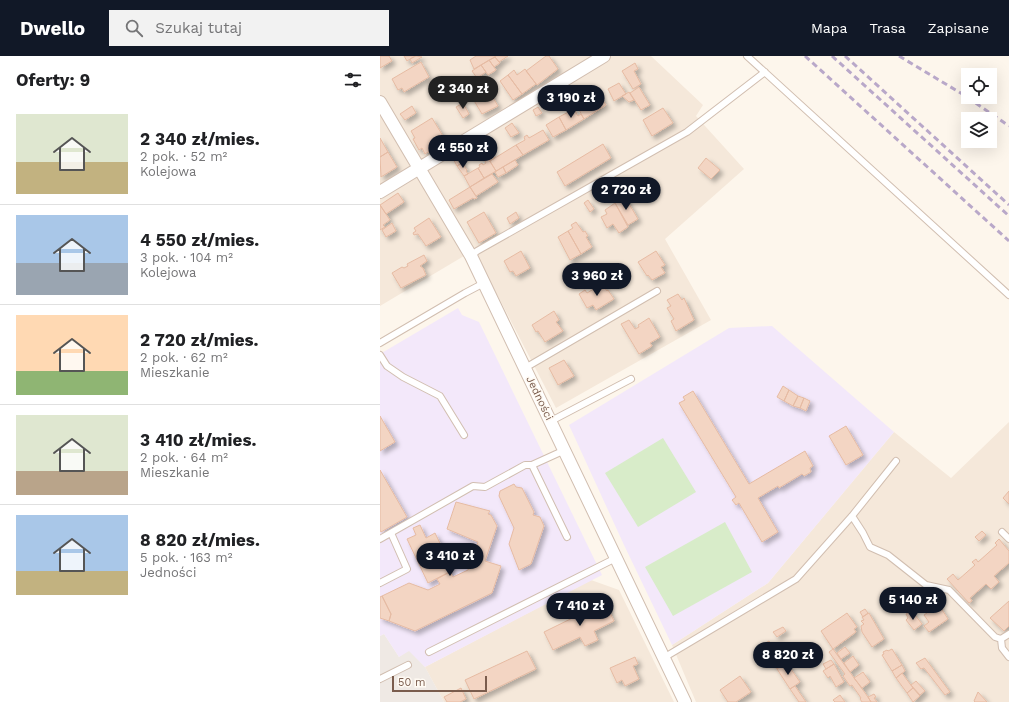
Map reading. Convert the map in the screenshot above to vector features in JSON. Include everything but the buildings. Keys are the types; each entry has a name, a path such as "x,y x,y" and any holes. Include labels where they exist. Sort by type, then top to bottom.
{"street":[{"path":"380,192 604,56"},
{"name":"Jedności","path":"380,102 471,256 665,657 685,702"}],"lane":[{"path":"747,56 1009,295"},
{"path":"471,256 687,132 765,72"},
{"path":"380,343 484,283"},
{"path":"525,368 657,291"},
{"path":"380,355 387,366 403,377 440,396 464,435"},
{"path":"551,421 631,379"},
{"path":"380,539 473,486 486,487 525,465 532,465 565,450"},
{"path":"665,657 796,579 852,516 896,461"},
{"path":"532,465 567,538"},
{"path":"852,516 870,547 888,556 926,585 950,590 995,637 1001,639"},
{"path":"1002,532 1009,539"},
{"path":"380,583 407,569 391,533"},
{"path":"429,652 616,558"},
{"path":"1001,639 1009,634"},
{"path":"1001,639 1002,648 1009,657"},
{"path":"380,679 408,665"}],"shaded area":[{"path":"380,56 651,56 703,105 696,116 744,169 665,239 711,320 556,408 474,250 380,306"},
{"path":"458,308 462,315 479,322 602,575 425,667 409,651 399,657 384,634 380,636 380,354"},
{"path":"772,326 894,432 768,583 672,645 569,425 729,328"},
{"path":"1009,422 1009,702 696,702 672,645 768,583 894,432 951,478"},
{"path":"591,580 619,590 674,702 444,702 425,667"},
{"path":"384,634 399,657 409,650 425,667 444,702 380,702 380,636"}],"green space":[{"path":"663,438 696,492 638,527 605,473"},
{"path":"725,522 752,572 673,616 645,567"}],"railway":[{"path":"805,56 1009,241"},
{"path":"832,56 1009,216"},
{"path":"845,56 1009,205"},
{"path":"899,56 964,95 1009,126"}]}
